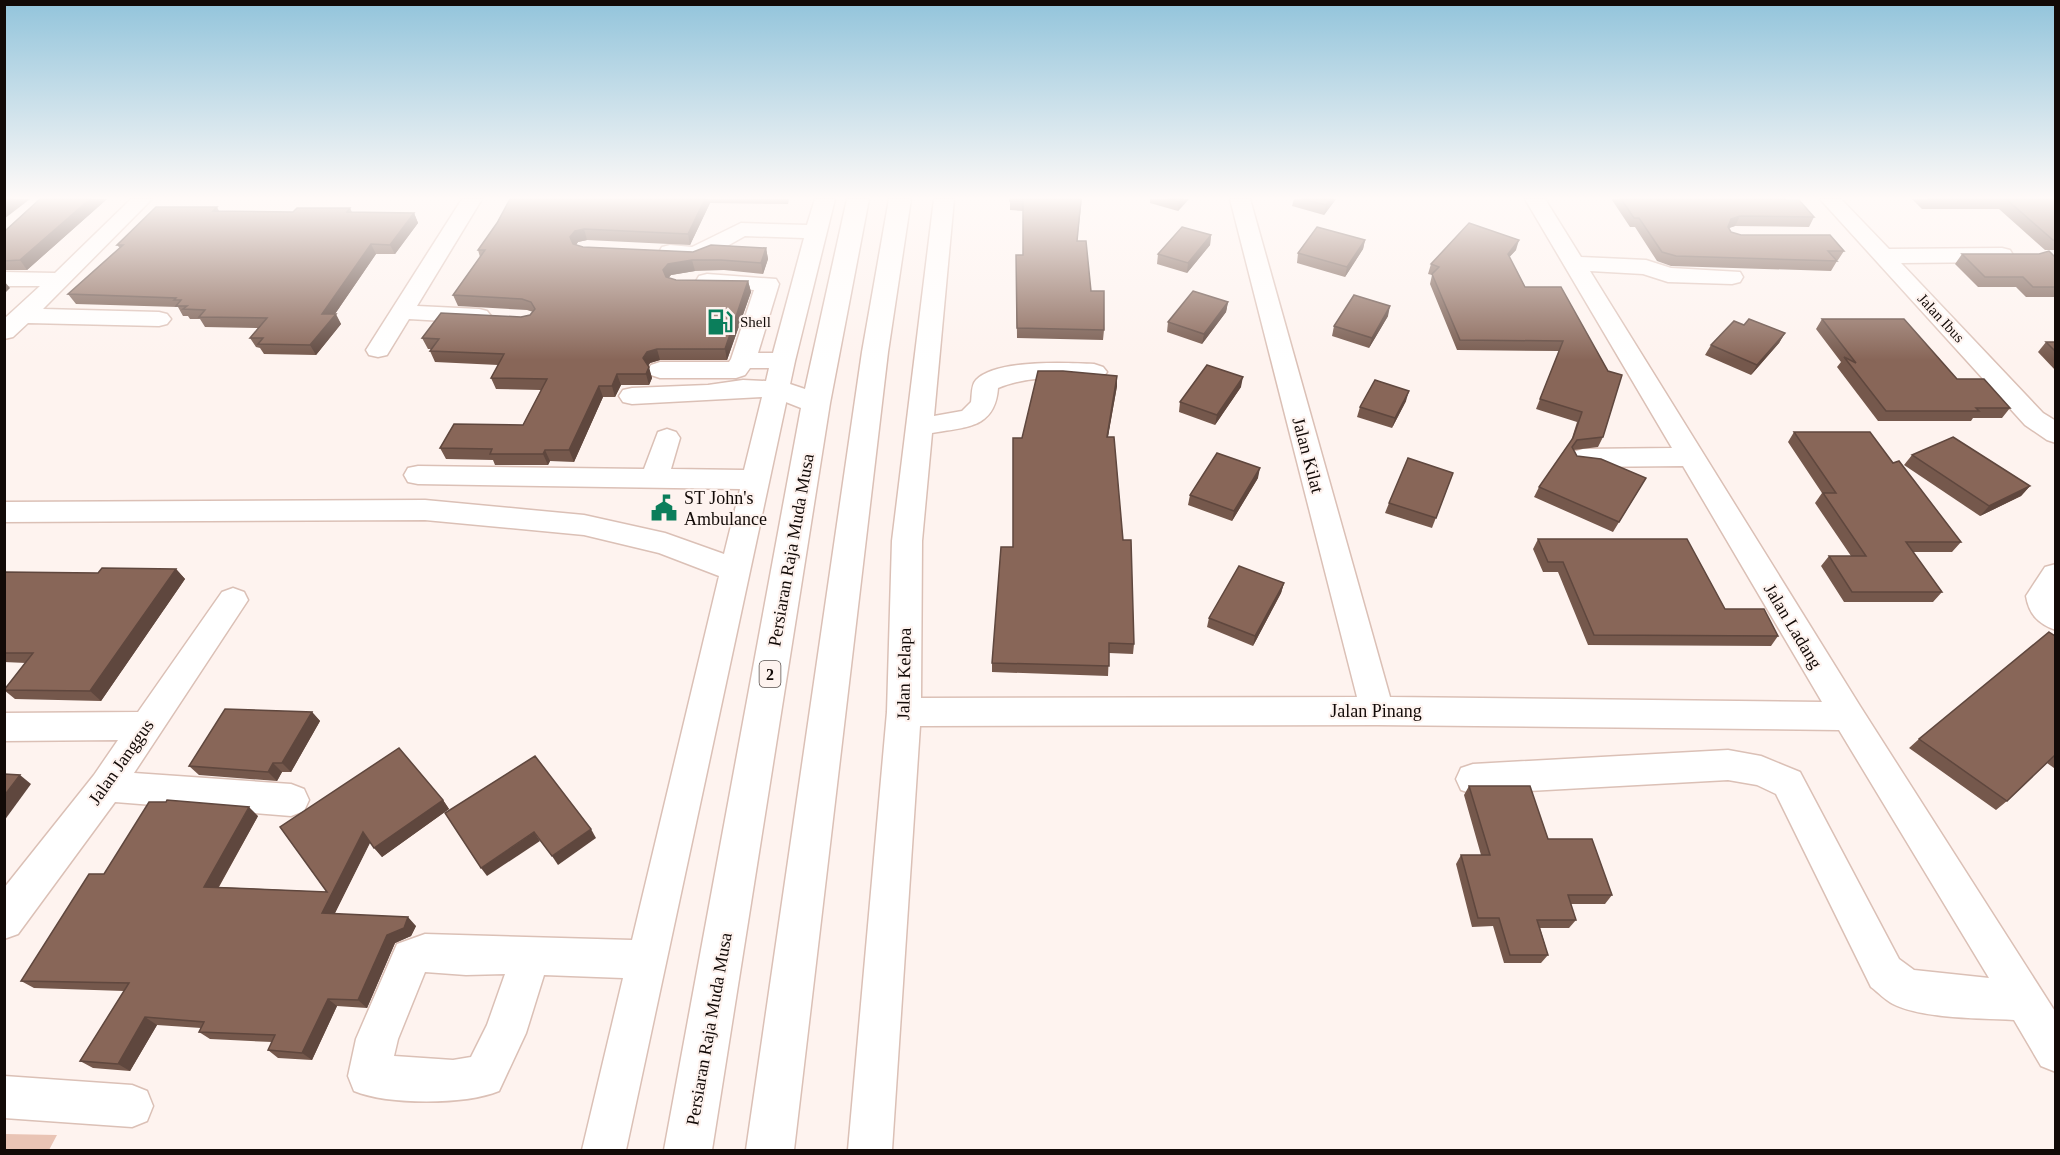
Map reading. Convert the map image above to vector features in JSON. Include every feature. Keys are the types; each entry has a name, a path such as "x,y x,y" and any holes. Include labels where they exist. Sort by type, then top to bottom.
{"highway":[{"name":"Persiaran Raja Muda Musa","path":"688,1150 816,403 847,253"},
{"path":"770,1150 873,364 891,253"},
{"path":"780,375 816,403"}],"street":[{"path":"4,332 88,253"},
{"path":"378,350 438,253"},
{"path":"678,253 698,253"},
{"path":"604,1150 780,375 810,253"},
{"name":"Jalan Kelapa","path":"870,1150 904,712 907,541 938,253"},
{"name":"Jalan Kilat","path":"1254,253 1377,711"},
{"name":"Jalan Ladang","path":"1568,253 1848,716 2055,1051"},
{"name":"Jalan Ibus","path":"1880,253 2034,419 2055,434"},
{"path":"1885,256 2021,254"},
{"path":"1574,263 1646,267 1668,275 1732,276"},
{"path":"4,279 61,280"},
{"path":"689,282 719,281 801,285"},
{"path":"660,370 736,370 743,360 768,284"},
{"path":"401,312 504,318"},
{"path":"23,316 159,319"},
{"path":"743,360 780,375"},
{"path":"919,428 970,418 984,405 986,384 1006,374 1043,369 1094,372"},
{"path":"632,396 708,393 743,388 780,375"},
{"path":"654,480 667,438"},
{"path":"1583,458 1691,458"},
{"path":"418,475 757,480"},
{"path":"4,512 425,510 584,525 665,544 736,570"},
{"path":"2049,613 2041,596 2055,575"},
{"name":"Jalan Janggus","path":"4,921 15,889 106,786 233,600"},
{"name":"Jalan Pinang","path":"904,712 1377,711 1848,716"},
{"path":"4,727 146,726"},
{"path":"1473,779 1728,765 1761,771 1788,783 1885,974 1906,989 1952,996 2026,1001"},
{"path":"106,786 291,800"},
{"path":"531,955 647,960"},
{"path":"4,1097 132,1106"}],"shaded area":[{"path":"5,1134 57,1135 49,1150 5,1150"}],"building":[{"path":"4,253 28,253 20,260 4,261"},
{"path":"114,253 365,253 322,314 336,314 310,345 258,344 263,338 250,338 267,318 199,317 205,310 183,309 187,306 176,306 181,300 174,300 176,298 68,294"},
{"path":"483,253 764,253 761,263 692,260 668,264 663,270 666,277 676,280 748,281 725,349 657,349 647,352 643,358 649,367 646,374 617,374 612,386 599,386 569,450 545,450 543,454 490,454 492,449 440,448 454,424 523,425 547,379 491,378 504,354 430,351 439,339 422,338 441,313 521,317 530,315 535,309 531,302 522,299 453,295"},
{"path":"1023,253 1087,253 1091,291 1104,291 1104,330 1017,328 1016,255 1023,255"},
{"path":"1159,253 1196,253 1188,263"},
{"path":"1298,253 1356,253 1347,267"},
{"path":"1441,253 1509,253 1525,287 1561,287 1608,371 1622,375 1603,437 1577,440 1572,447 1577,456 1601,459 1646,478 1619,522 1539,487 1573,438 1582,412 1540,399 1563,341 1460,340 1432,274 1439,267 1431,264"},
{"path":"1665,253 1830,253 1837,261 1676,256"},
{"path":"2051,253 2055,257 2055,287 2033,287 2023,277 1985,277 1962,254"},
{"path":"1193,291 1228,302 1204,334 1168,322"},
{"path":"1354,295 1390,306 1372,338 1334,326"},
{"path":"1749,319 1785,333 1757,365 1711,345 1734,321 1744,325"},
{"path":"1822,319 1904,319 1957,379 1984,379 2010,408 1976,408 1979,411 1886,411 1844,357 1856,363"},
{"path":"2046,342 2055,342 2055,351"},
{"path":"1207,365 1243,377 1217,415 1180,402"},
{"path":"1038,371 1117,376 1107,437 1114,437 1123,540 1131,540 1134,644 1109,643 1109,666 992,663 1001,547 1013,547 1013,438 1022,438"},
{"path":"1375,380 1409,391 1395,418 1360,407"},
{"path":"1794,432 1870,432 1893,463 1899,461 1961,542 1906,542 1942,592 1852,592 1829,556 1866,556 1823,493 1836,493"},
{"path":"1953,437 2030,486 1989,506 1912,455"},
{"path":"1217,453 1260,468 1234,511 1190,495"},
{"path":"1408,458 1453,473 1436,518 1389,503"},
{"path":"1538,539 1687,539 1725,609 1764,609 1778,636 1594,635 1563,562 1548,562"},
{"path":"1239,566 1284,583 1255,636 1209,618"},
{"path":"102,568 176,569 90,691 4,690 33,653 4,653 4,572 98,573"},
{"path":"2049,632 2055,636 2055,755 2007,801 1919,739"},
{"path":"225,709 312,712 282,763 273,763 268,772 189,766"},
{"path":"399,748 443,800 374,848 363,832 322,913 408,917 404,928 387,935 358,1000 328,999 302,1053 268,1050 275,1035 199,1032 204,1022 145,1017 118,1064 80,1061 129,983 21,981 89,874 104,874 149,802 166,802 167,800 249,807 204,887 327,892 280,827"},
{"path":"535,756 591,829 552,856 534,832 481,868 445,813"},
{"path":"4,774 20,775 4,796"},
{"path":"1469,786 1530,786 1548,839 1592,839 1612,895 1568,895 1576,920 1537,920 1548,955 1510,955 1499,918 1478,918 1461,855 1490,855"}],"place":[{"name":"Shell","path":"720,322"},
{"name":"ST John's Ambulance","path":"664,508"}]}
